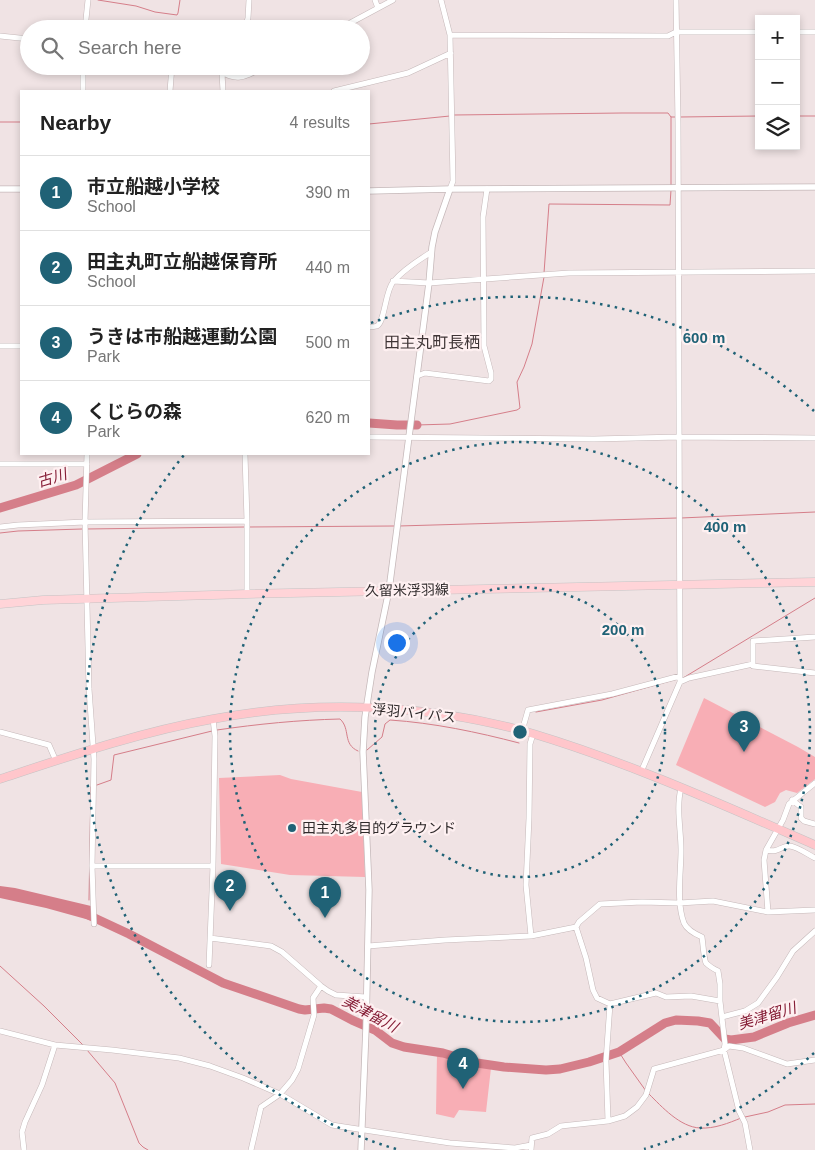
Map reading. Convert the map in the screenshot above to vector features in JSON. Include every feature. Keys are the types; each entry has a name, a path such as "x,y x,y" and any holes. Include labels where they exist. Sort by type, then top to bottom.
{"highway":[{"name":"浮羽バイパス","path":"0,779 93,749 173,727 213,719 266,711 321,708 366,708 419,712 458,717 522,731 582,749 681,788 815,845"}],"main road":[{"name":"久留米浮羽線","path":"0,604 43,600 389,590 815,582"}],"street":[{"path":"86,20 88,0"},
{"path":"247,20 249,0"},
{"path":"374,0 378,8"},
{"path":"356,20 393,0"},
{"path":"360,1150 366,1028 369,890 363,752 366,708 389,590 429,283 430,253 435,232 453,181 450,35 441,0"},
{"path":"641,772 680,679 676,0"},
{"path":"450,35 668,36 676,32 755,32"},
{"path":"800,32 815,32"},
{"path":"0,36 20,38"},
{"path":"338,90 408,73 451,53"},
{"path":"83,75 83,90"},
{"path":"170,90 171,75"},
{"path":"222,75 223,90"},
{"path":"226,75 232,78 248,75"},
{"path":"370,190 815,187"},
{"path":"0,189 20,189"},
{"path":"417,376 426,373 490,381 491,373 484,346 484,217 487,189"},
{"path":"370,327 377,326 381,321 388,292 393,281 414,262 430,253"},
{"path":"393,281 429,283 569,273 815,271"},
{"path":"0,346 20,346"},
{"path":"370,437 815,438"},
{"path":"87,455 85,522 89,689 93,749 92,866 94,924"},
{"path":"244,455 247,521 247,594"},
{"path":"0,464 87,464"},
{"path":"0,527 18,524 85,522 247,521"},
{"path":"753,664 752,641 815,637"},
{"path":"522,731 528,710 753,664 753,666 815,673"},
{"path":"209,965 213,866 215,736 213,719"},
{"path":"0,732 49,745 56,761"},
{"path":"531,936 526,885 530,744 533,734"},
{"path":"768,912 764,860 766,850 788,804 815,783"},
{"path":"681,788 679,802 681,849 679,903 684,925 702,938 704,958 707,964 718,971 724,1030 724,1050 750,1150"},
{"path":"792,800 801,807 801,818 804,821 815,824"},
{"path":"766,850 774,852 787,846 792,846 815,858"},
{"path":"92,866 213,866"},
{"path":"368,946 531,936 576,927 600,904 712,901 768,912 815,910"},
{"path":"576,927 586,958 593,990 597,998 610,1004 656,993 666,997 691,996 720,1001"},
{"path":"722,1016 745,1011 758,1003 793,951 815,931"},
{"path":"210,938 271,946 294,961 321,986 336,995 366,997"},
{"path":"252,1150 261,1107 280,1094 292,1080 298,1069 314,1015 313,998 321,986"},
{"path":"608,1121 606,1046 610,1004"},
{"path":"0,1031 55,1045 179,1058 210,1066 280,1094 332,1125 450,1143 515,1148 531,1147 532,1138 548,1134 561,1126 608,1121 625,1116 637,1107 648,1092 654,1069 724,1050 730,1046 743,1048 788,1064 815,1060"},
{"path":"24,1150 22,1132 42,1085 55,1045"}],"shaded area":[{"path":"704,698 815,757 815,779 797,793 786,790 780,793 775,802 765,807 676,765"},
{"name":"田主丸多目的グラウンド","path":"280,775 291,779 362,792 365,877 290,875 221,864 219,778"},
{"path":"0,886 91,906 93,921 0,898"},
{"path":"437,1054 491,1068 486,1112 459,1110 454,1118 436,1114"}],"waterway":[{"path":"98,0 177,15 180,0"},
{"path":"454,115 668,113 671,117 676,117"},
{"path":"370,124 450,116"},
{"path":"680,117 755,116"},
{"path":"800,116 815,116"},
{"path":"671,117 671,186"},
{"path":"0,122 20,122"},
{"path":"544,273 549,204 670,205 671,190"},
{"path":"417,425 450,424 520,408 517,382 532,344 544,277"},
{"name":"古川","path":"370,423 417,425"},
{"name":"古川","path":"0,508 76,485 135,455"},
{"path":"681,518 815,512"},
{"path":"399,526 677,518"},
{"path":"249,527 395,526"},
{"path":"86,529 245,527"},
{"path":"0,533 82,529"},
{"path":"683,678 815,598"},
{"path":"536,712 602,700 677,679"},
{"path":"217,730 309,720 340,719 345,727 350,744 358,751"},
{"path":"367,750 382,737 385,724 390,720 455,728 519,743"},
{"path":"97,785 111,780 114,755 212,731"},
{"path":"89,900 91,787"},
{"name":"美津留川","path":"86,914 223,983 299,1009 331,1009 375,1030 392,1043 404,1047 443,1053 477,1063 504,1067 546,1070 560,1069 589,1062 619,1052 665,1023 676,1020 710,1023 725,1039 731,1040 754,1037 788,1023 815,1015"},
{"path":"0,966 83,1045"},
{"path":"87,1050 115,1083 139,1143 148,1150"},
{"path":"619,1052 646,1091"},
{"path":"649,1094 672,1116 693,1127 711,1128 741,1118"},
{"path":"745,1117 768,1112 785,1105 815,1104"}],"place":[{"name":"うきは市船越運動公園","path":"744,752"},
{"name":"田主丸多目的グラウンド","path":"292,828"},
{"name":"田主丸町立船越保育所","path":"230,911"},
{"name":"市立船越小学校","path":"325,918"},
{"name":"くじらの森","path":"463,1089"}],"district":[{"name":"田主丸町長栖","path":"432,342"}]}
